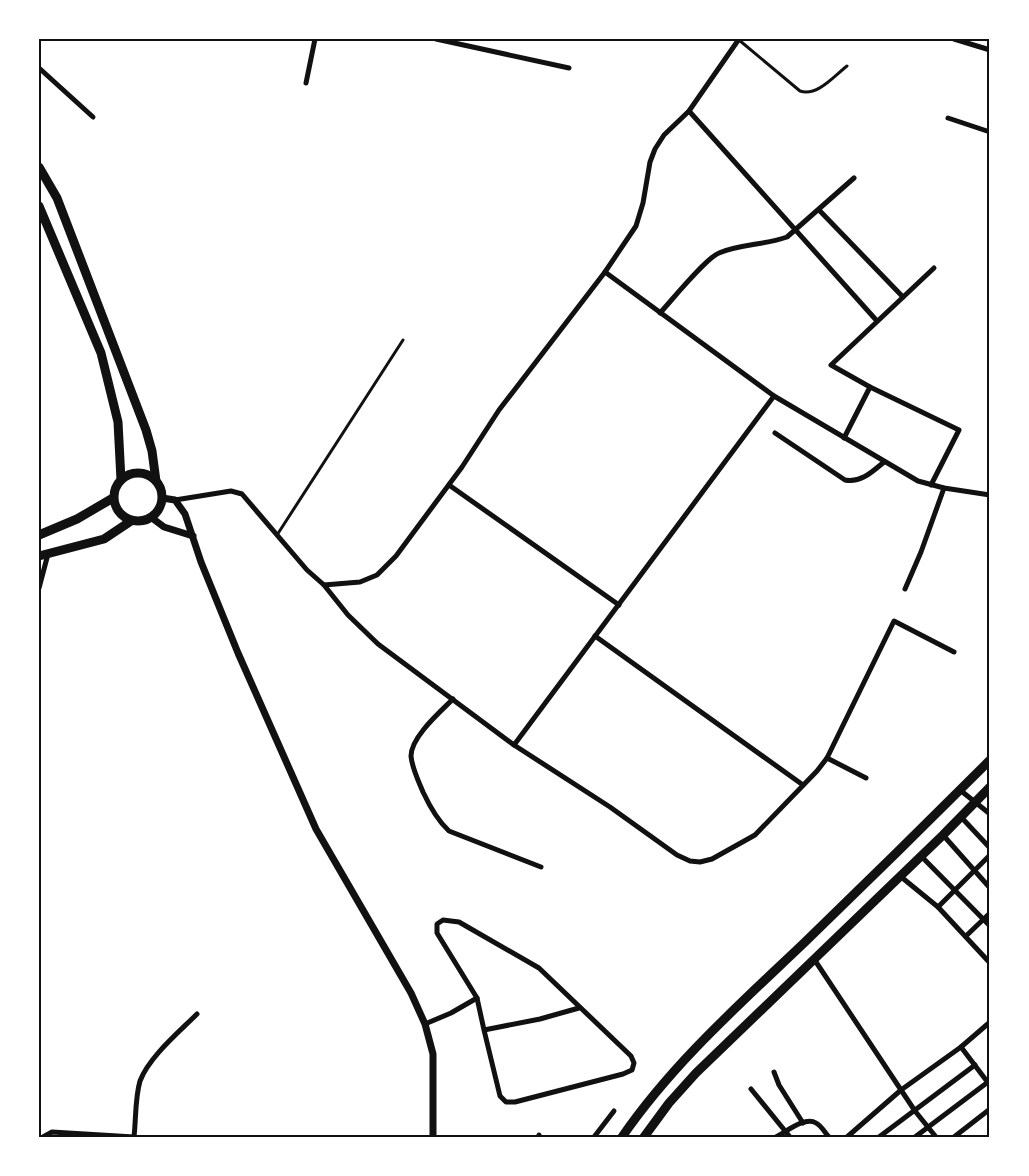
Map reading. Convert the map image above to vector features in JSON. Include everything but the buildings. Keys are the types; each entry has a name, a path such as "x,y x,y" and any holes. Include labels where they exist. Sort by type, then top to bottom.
{"main road":[{"path":"39,167 57,198 146,430 152,452 156,481 162,498 157,512 152,518 138,522 131,521 118,512 113,498 114,491 127,475 142,473 156,481"},
{"path":"39,206 101,353 118,422 121,480"},
{"path":"39,535 77,519 113,498"},
{"path":"43,555 105,539 131,521"},
{"path":"622,1137 663,1082 719,1022 804,943 990,760"},
{"path":"644,1137 669,1103 696,1073 990,787"}],"street":[{"path":"306,83 315,39"},
{"path":"436,39 569,68"},
{"path":"324,585 360,582 377,575 396,556 449,485 499,410 605,272 636,226 655,149 664,135 689,111 739,39"},
{"path":"954,39 990,50"},
{"path":"39,68 93,117"},
{"path":"689,111 877,321"},
{"path":"948,118 990,132"},
{"path":"660,313 712,256 728,250 775,242 795,231 854,178"},
{"path":"819,210 903,297"},
{"path":"931,485 959,430 870,387 831,365 934,268"},
{"path":"605,272 774,396 884,462 931,485 990,495"},
{"path":"844,438 870,387"},
{"path":"514,745 774,396"},
{"path":"775,433 844,480 851,482 865,477 884,462"},
{"path":"449,485 619,606"},
{"path":"905,589 944,488"},
{"path":"162,498 175,500 231,491 242,494 348,615 378,644 514,745 610,807 677,855 690,861 700,862 712,859 755,835 827,758 894,621 954,652"},
{"path":"175,500 185,514 238,653 316,829 401,974 424,1024 433,1054 433,1137"},
{"path":"152,518 164,527 193,536"},
{"path":"39,588 43,555"},
{"path":"595,636 803,785"},
{"path":"453,699 433,718 411,754 414,771 428,802 439,822 449,831 541,867"},
{"path":"827,758 867,778"},
{"path":"960,790 990,814"},
{"path":"961,817 990,848"},
{"path":"943,835 990,888"},
{"path":"938,907 990,855"},
{"path":"921,856 990,926"},
{"path":"900,876 938,907 990,963"},
{"path":"966,936 990,914"},
{"path":"442,920 459,922 539,968 631,1056 634,1063 632,1070 526,1099 506,1102 500,1096 477,998 437,933 437,924 442,920"},
{"path":"814,958 915,1111 936,1137"},
{"path":"424,1024 451,1013 477,998"},
{"path":"484,1030 540,1019 579,1008"},
{"path":"44,1137 52,1132 134,1137 140,1083 144,1071 197,1014"},
{"path":"847,1137 901,1090 961,1047 990,1022"},
{"path":"915,1137 989,1083 961,1047"},
{"path":"879,1137 975,1065"},
{"path":"774,1072 779,1085 802,1123"},
{"path":"750,1089 788,1135"},
{"path":"954,1137 990,1109"},
{"path":"594,1137 614,1110"},
{"path":"776,1137 788,1135 802,1123 810,1121 817,1123 829,1137"}],"lane":[{"path":"739,39 800,91 807,93 818,89 847,66"},
{"path":"277,535 403,340"}]}
